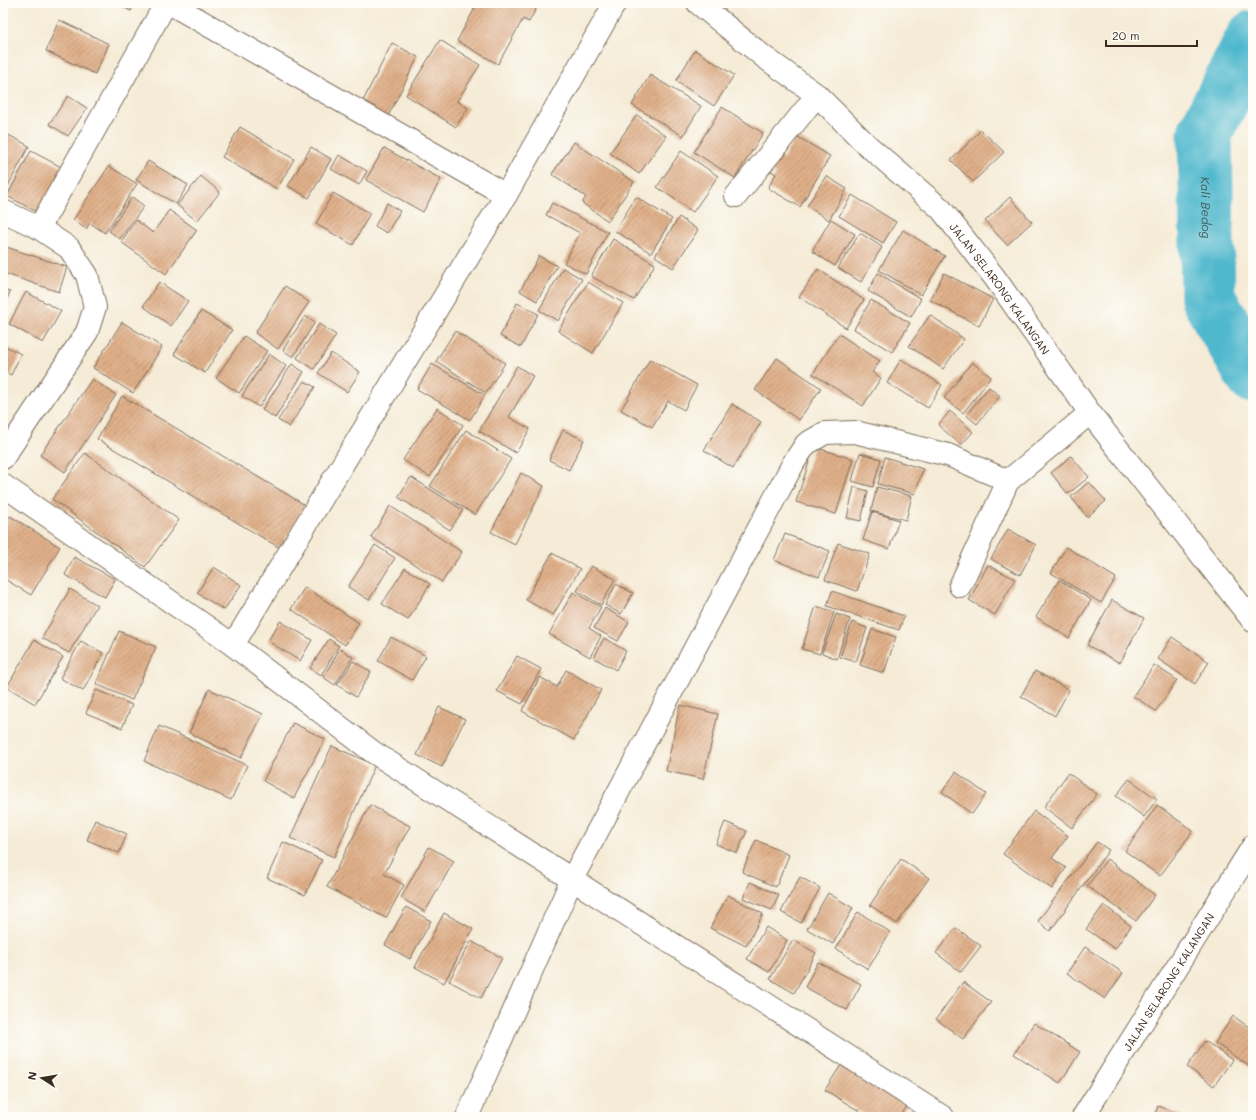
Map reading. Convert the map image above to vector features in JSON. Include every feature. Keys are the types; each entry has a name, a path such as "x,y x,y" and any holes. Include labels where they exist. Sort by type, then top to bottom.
{"street":[{"path":"39,228 166,3"},
{"path":"169,3 506,195"},
{"path":"233,645 506,195 615,3"},
{"name":"JALAN SELARONG KALANGAN","path":"698,3 764,57 817,95 867,145 941,209 995,278 1090,413 1253,620"},
{"path":"736,196 817,95"},
{"path":"3,210 39,228 69,248 87,275 95,308 87,332 3,458"},
{"path":"960,586 1008,481 1090,413"},
{"path":"467,1117 572,879 794,462 806,444 824,433 855,432 948,454 1008,481"},
{"path":"3,485 233,645 373,752 943,1117"},
{"name":"JALAN SELARONG KALANGAN","path":"1083,1117 1253,846"}],"building":[{"path":"115,3 135,3 131,11"},
{"path":"466,3 529,3 537,7 529,22 523,19 498,64 457,41 475,8"},
{"path":"59,20 109,44 95,74 46,51"},
{"path":"440,40 480,65 457,101 468,108 456,127 406,95"},
{"path":"392,43 418,57 386,120 360,107"},
{"path":"695,50 734,75 714,106 676,81"},
{"path":"650,75 701,106 683,136 632,105"},
{"path":"68,96 87,108 68,136 49,124"},
{"path":"722,107 763,133 735,178 694,152"},
{"path":"637,115 666,136 639,174 610,153"},
{"path":"240,127 294,159 277,189 222,157"},
{"path":"981,130 1004,152 973,182 951,160"},
{"path":"3,132 29,146 8,186 3,184"},
{"path":"796,136 830,156 800,207 768,188 776,174 766,168 774,154 783,159"},
{"path":"574,142 634,182 608,221 582,203 586,197 552,174"},
{"path":"311,147 331,159 309,198 288,186"},
{"path":"384,148 441,179 423,212 366,180"},
{"path":"31,151 65,169 41,214 7,196"},
{"path":"681,151 718,176 693,212 657,187"},
{"path":"339,155 367,171 359,185 331,169"},
{"path":"148,161 188,185 176,204 136,180"},
{"path":"109,166 137,184 105,233 90,223 86,229 73,220"},
{"path":"201,176 220,192 197,221 177,205"},
{"path":"826,176 847,189 829,220 807,206"},
{"path":"333,193 370,213 353,245 316,224"},
{"path":"852,195 896,222 883,243 839,216"},
{"path":"132,197 144,206 120,239 109,231"},
{"path":"636,197 672,219 651,253 615,231"},
{"path":"1010,197 1032,222 1007,245 985,221"},
{"path":"387,203 400,211 387,233 375,226"},
{"path":"552,203 608,232 586,274 564,263 580,233 546,215"},
{"path":"169,210 197,230 166,274 121,242 136,220 153,233"},
{"path":"679,217 698,230 673,268 655,256"},
{"path":"831,219 855,234 835,266 812,251"},
{"path":"903,230 945,256 921,295 879,270"},
{"path":"860,233 882,247 861,282 838,268"},
{"path":"613,239 655,264 634,300 591,276"},
{"path":"3,246 67,267 59,292 3,273"},
{"path":"539,256 557,266 537,301 520,291"},
{"path":"563,268 582,279 558,321 539,310"},
{"path":"818,269 864,300 846,328 799,297"},
{"path":"878,273 921,299 911,317 868,291"},
{"path":"944,273 993,299 979,326 930,300"},
{"path":"159,282 188,301 171,326 143,306"},
{"path":"588,282 623,303 593,353 558,331"},
{"path":"285,286 309,302 278,349 255,333"},
{"path":"3,290 10,292 3,309"},
{"path":"26,292 61,311 43,343 9,324"},
{"path":"871,300 910,323 892,352 854,329"},
{"path":"517,303 538,314 521,347 500,336"},
{"path":"201,311 232,330 205,373 174,354"},
{"path":"930,315 964,339 943,369 909,346"},
{"path":"305,316 315,322 293,357 283,350"},
{"path":"122,322 162,347 133,393 93,368"},
{"path":"319,324 336,335 314,369 297,358"},
{"path":"455,331 505,363 486,393 436,361"},
{"path":"839,334 880,361 872,372 881,378 863,406 813,374"},
{"path":"244,336 267,351 239,393 216,378"},
{"path":"3,345 21,354 11,375 3,371"},
{"path":"331,353 360,372 347,392 318,373"},
{"path":"269,354 286,366 259,407 242,396"},
{"path":"777,358 821,388 799,420 755,390"},
{"path":"650,359 697,385 684,410 668,401 652,427 621,410"},
{"path":"901,359 942,385 928,408 887,383"},
{"path":"972,362 991,377 963,413 944,398"},
{"path":"292,364 304,372 275,418 262,410"},
{"path":"432,364 485,395 470,420 417,389"},
{"path":"517,366 533,376 509,417 530,429 516,453 479,431"},
{"path":"92,379 116,395 65,472 40,455"},
{"path":"304,381 315,387 289,427 278,420"},
{"path":"989,387 1000,396 977,424 966,415"},
{"path":"122,396 305,505 280,548 97,439"},
{"path":"732,404 761,422 733,468 704,450"},
{"path":"437,408 463,425 430,477 403,460"},
{"path":"950,411 973,432 961,445 938,425"},
{"path":"466,430 511,459 475,515 430,486"},
{"path":"563,430 584,440 569,470 549,460"},
{"path":"814,447 853,459 836,514 796,502"},
{"path":"85,453 179,520 145,567 52,499"},
{"path":"860,453 881,459 873,487 852,481"},
{"path":"1071,456 1089,477 1068,494 1051,473"},
{"path":"885,457 923,469 915,494 878,484"},
{"path":"521,473 544,486 515,544 491,532"},
{"path":"411,477 463,510 450,530 398,497"},
{"path":"1089,482 1106,501 1087,517 1071,497"},
{"path":"854,487 868,491 861,521 847,518"},
{"path":"877,487 912,496 906,520 871,511"},
{"path":"390,506 462,552 442,582 371,537"},
{"path":"872,512 899,520 889,549 863,540"},
{"path":"10,516 60,547 31,595 3,578 3,527"},
{"path":"1008,529 1036,545 1020,575 991,559"},
{"path":"785,534 830,551 819,577 774,560"},
{"path":"838,543 870,554 857,591 825,580"},
{"path":"375,545 395,558 369,600 348,587"},
{"path":"1066,547 1116,578 1101,603 1051,573"},
{"path":"552,553 580,569 553,615 526,600"},
{"path":"74,557 115,579 105,597 65,575"},
{"path":"988,565 1015,579 995,615 969,600"},
{"path":"591,566 615,579 601,605 577,591"},
{"path":"214,567 241,585 224,610 197,593"},
{"path":"405,568 430,584 408,620 382,604"},
{"path":"1059,580 1091,600 1069,638 1036,617"},
{"path":"616,584 633,593 621,614 605,605"},
{"path":"305,587 359,623 345,645 291,609"},
{"path":"70,589 97,605 69,653 42,638"},
{"path":"832,591 904,616 899,630 827,606"},
{"path":"573,592 601,607 589,628 601,636 590,657 549,634"},
{"path":"1112,600 1144,618 1120,663 1087,645"},
{"path":"816,606 834,612 820,654 802,649"},
{"path":"605,608 629,622 618,641 594,628"},
{"path":"836,614 850,619 837,659 822,653"},
{"path":"280,621 312,640 300,661 268,641"},
{"path":"852,622 867,628 856,662 840,657"},
{"path":"872,629 896,637 884,673 860,665"},
{"path":"119,631 156,647 132,700 96,684"},
{"path":"391,637 426,656 412,680 378,661"},
{"path":"1172,637 1209,662 1195,684 1158,659"},
{"path":"604,638 626,651 616,670 594,658"},
{"path":"329,639 339,646 321,675 310,668"},
{"path":"34,640 63,657 35,704 7,687"},
{"path":"81,641 103,653 83,691 60,678"},
{"path":"340,649 353,657 335,685 323,677"},
{"path":"517,656 541,669 522,704 497,691"},
{"path":"353,661 371,672 356,697 337,685"},
{"path":"1154,665 1177,680 1156,711 1133,696"},
{"path":"566,670 601,690 574,740 522,711 540,677 557,687"},
{"path":"1035,671 1069,690 1055,716 1021,696"},
{"path":"209,689 263,714 241,758 189,733"},
{"path":"96,690 132,705 122,728 86,713"},
{"path":"680,705 718,714 703,779 666,771"},
{"path":"439,707 465,719 442,767 417,755"},
{"path":"293,723 325,739 294,798 263,781"},
{"path":"159,726 247,765 231,800 144,761"},
{"path":"332,746 375,765 334,857 290,838"},
{"path":"956,772 986,794 972,814 942,792"},
{"path":"1068,773 1097,794 1072,828 1044,807"},
{"path":"1129,779 1157,799 1144,817 1116,796"},
{"path":"370,805 410,826 384,874 404,885 386,918 327,887"},
{"path":"1157,805 1193,831 1160,876 1125,851"},
{"path":"1034,811 1068,836 1052,858 1066,868 1052,889 1003,854"},
{"path":"95,820 127,834 119,853 87,840"},
{"path":"725,822 747,831 737,853 716,844"},
{"path":"756,840 789,855 776,887 742,872"},
{"path":"283,842 322,860 305,895 267,878"},
{"path":"1097,842 1109,850 1050,931 1038,921"},
{"path":"429,847 454,861 425,912 401,898"},
{"path":"901,859 929,878 897,924 870,905"},
{"path":"1107,859 1155,895 1136,921 1087,886"},
{"path":"800,877 820,888 801,923 781,912"},
{"path":"750,882 779,895 772,910 743,898"},
{"path":"828,893 853,908 833,944 807,929"},
{"path":"728,895 763,914 746,946 710,928"},
{"path":"1104,905 1131,926 1115,949 1086,929"},
{"path":"406,907 431,921 410,959 385,945"},
{"path":"858,912 890,932 868,969 836,949"},
{"path":"444,913 473,929 444,983 415,967"},
{"path":"766,927 787,940 769,972 747,959"},
{"path":"956,928 981,946 961,972 936,953"},
{"path":"793,940 816,953 794,993 770,979"},
{"path":"471,941 502,958 481,998 449,981"},
{"path":"1085,947 1123,973 1105,999 1067,973"},
{"path":"818,962 861,984 847,1010 805,987"},
{"path":"963,982 991,1002 963,1039 936,1019"},
{"path":"1233,1016 1253,1030 1253,1069 1215,1043"},
{"path":"1034,1023 1080,1052 1060,1083 1014,1054"},
{"path":"1205,1041 1232,1060 1214,1086 1187,1067"},
{"path":"841,1065 907,1106 900,1117 869,1117 825,1090"},
{"path":"1158,1106 1186,1117 1154,1117"}],"waterway":[{"name":"Kali Bedog","path":"1253,38 1205,133 1208,298 1253,376"}]}
